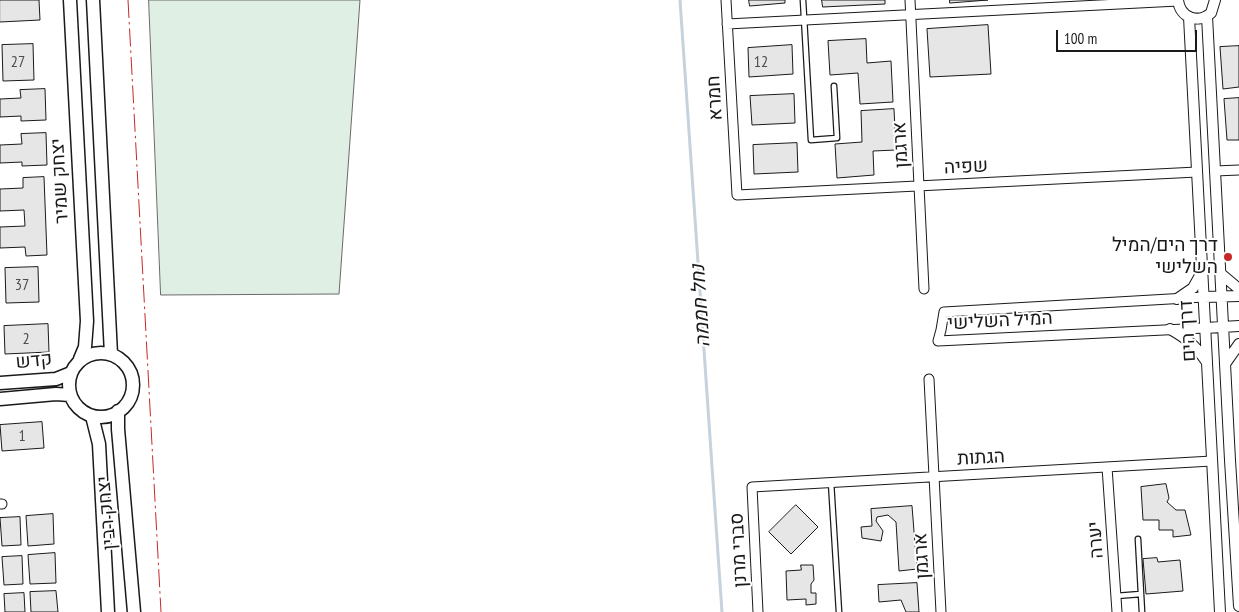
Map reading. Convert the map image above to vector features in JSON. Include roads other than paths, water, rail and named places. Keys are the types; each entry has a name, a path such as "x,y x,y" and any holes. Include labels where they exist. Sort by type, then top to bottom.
{"main road":[{"name":"יצחק שמיר","path":"70,0 87,321 85,346 80,360"},
{"path":"93,0 111,354"},
{"path":"90,354 111,354 123,361 132,376 134,385 132,395 128,403 118,411 102,417 92,416 79,408 70,396 68,380 80,360 90,354"},
{"name":"קדש","path":"0,383 56,379 71,373"},
{"name":"קדש","path":"0,398 61,394 70,396"},
{"name":"יצחק רבין","path":"118,411 118,430 134,612"},
{"name":"יצחק רבין","path":"92,416 99,444 108,612"}],"street":[{"name":"חמרא","path":"726,0 737,195"},
{"name":"ארגמן","path":"910,0 924,289"},
{"path":"727,24 1178,0 1181,11 1189,18 1198,19 1207,16 1214,8 1216,0"},
{"name":"דרך הים","path":"1207,16 1225,364 1234,460 1239,606"},
{"name":"דרך הים","path":"1189,18 1220,612"},
{"path":"1215,171 1239,170"},
{"name":"שפיה","path":"737,195 1197,172"},
{"path":"1177,299 1193,288 1202,271"},
{"path":"1220,273 1239,289"},
{"name":"המיל השלישי","path":"1239,296 944,312 938,341 1239,326"},
{"path":"1170,329 1190,341 1207,362"},
{"name":"דרך הים","path":"1225,364 1239,344"},
{"name":"ארגמן","path":"929,379 941,612"},
{"name":"הגתות","path":"752,487 1212,461"},
{"name":"יערה","path":"1107,467 1117,612"},
{"name":"סברי מרנן","path":"752,487 758,612"}],"lane":[{"path":"803,0 810,140 837,138 834,86"},
{"path":"832,482 839,612"},
{"path":"1138,539 1142,612"},
{"path":"1116,596 1141,594"}],"waterway":[{"name":"נחל חממה","path":"680,0 722,612"}],"place":[{"name":"דרך הים/המיל השלישי","path":"1228,257"}]}
